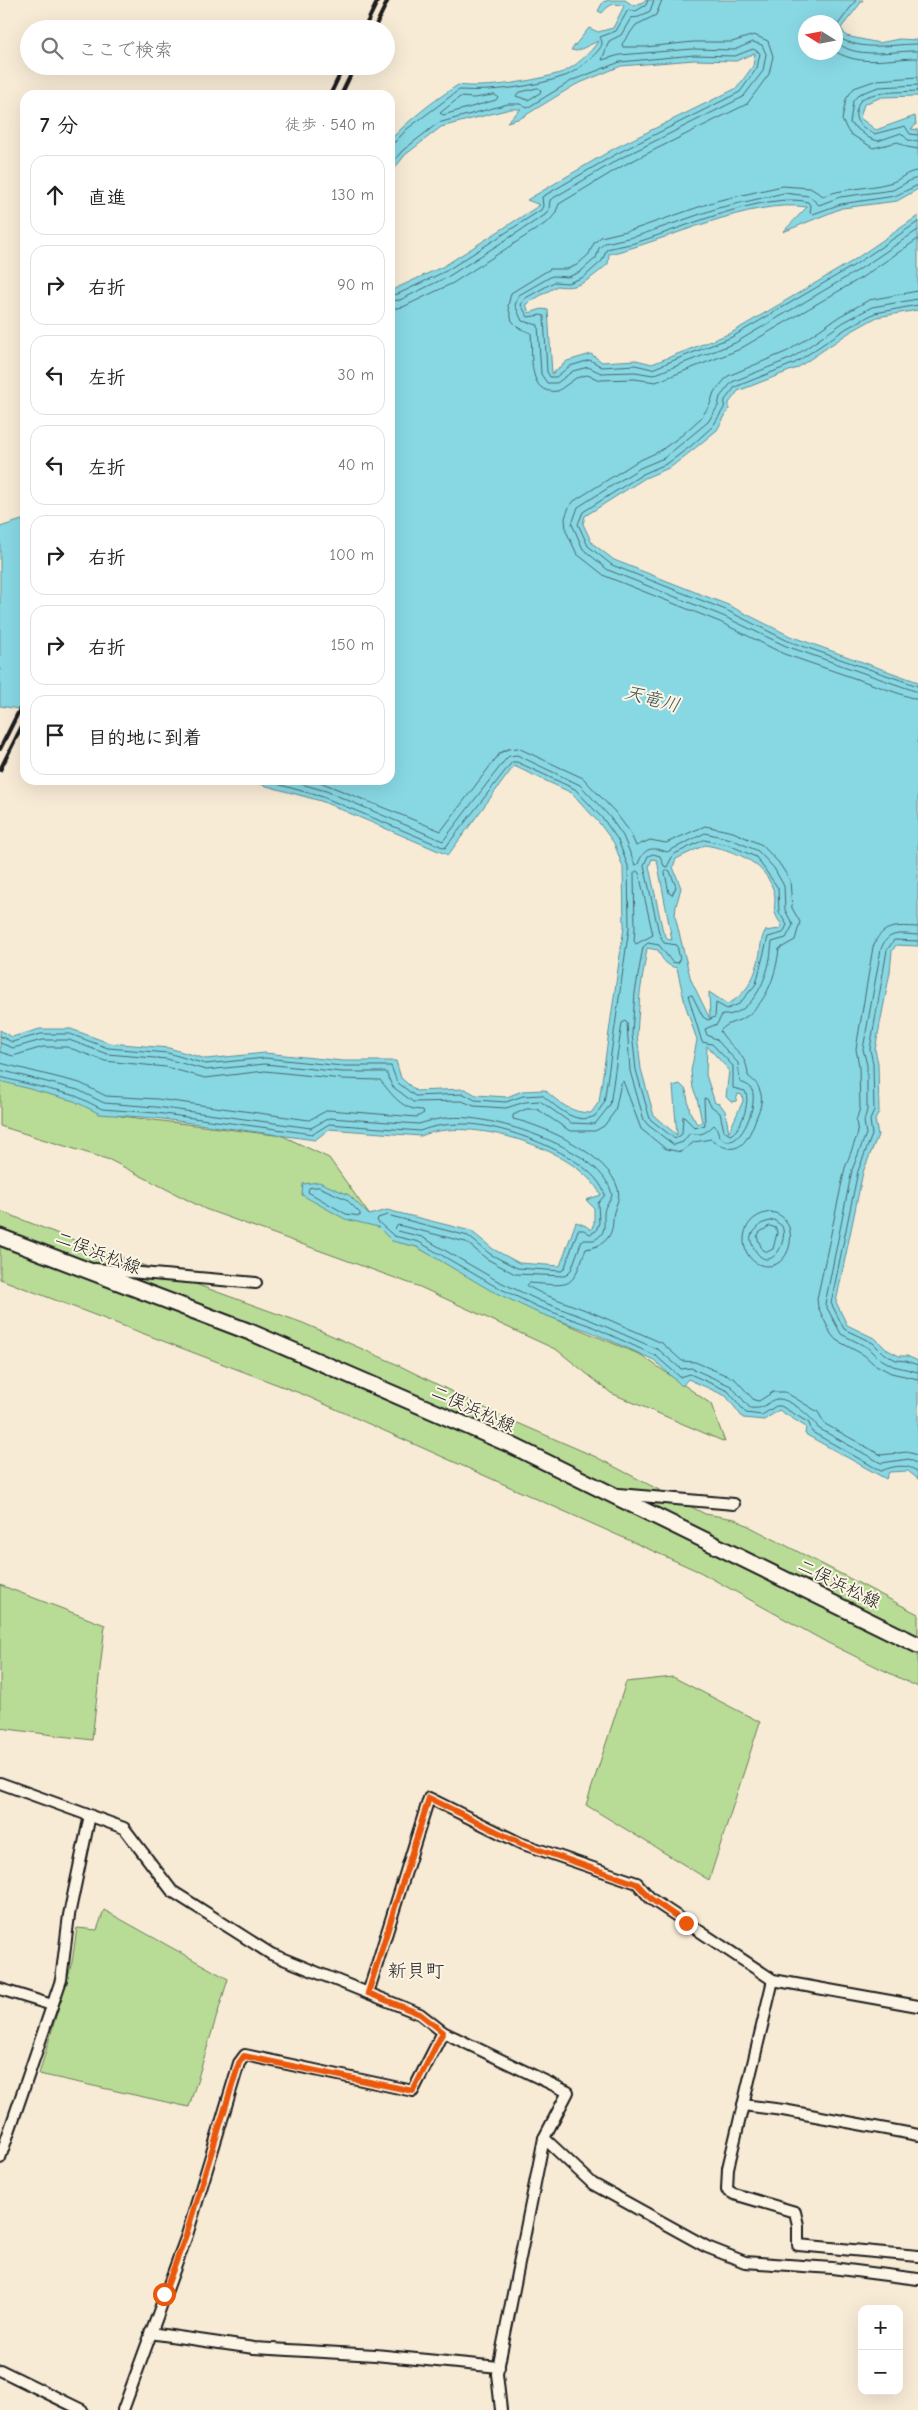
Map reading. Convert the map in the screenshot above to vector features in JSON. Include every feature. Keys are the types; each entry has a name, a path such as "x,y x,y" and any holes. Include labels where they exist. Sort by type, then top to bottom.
{"main road":[{"name":"二俣浜松線","path":"0,1237 86,1268 250,1332 491,1436 918,1645"}],"street":[{"path":"86,1268 256,1284"},
{"path":"608,1493 734,1504"},
{"path":"0,1783 124,1828 172,1891 271,1954 420,2014 443,2032 568,2092 544,2138 497,2374 501,2410"},
{"path":"368,1993 429,1798 520,1843 637,1884 651,1899 773,1980 918,2006"},
{"path":"0,2158 5,2130 61,1980 69,1915 90,1815"},
{"path":"773,1980 728,2168 727,2190 734,2194 794,2212 798,2225 798,2245 918,2256"},
{"path":"0,1989 52,2004"},
{"path":"123,2410 186,2235 239,2063 244,2056 413,2091 443,2032"},
{"path":"743,2105 783,2110 918,2135"},
{"path":"544,2138 593,2184 707,2247 745,2262 832,2268 918,2279"},
{"path":"150,2333 254,2348 375,2355 499,2367"},
{"path":"0,2370 82,2410"}],"green space":[{"path":"0,1073 121,1116 283,1136 329,1158 378,1227 555,1319 641,1355 711,1404 725,1442 611,1393 557,1350 420,1287 205,1209 110,1160 0,1126"},
{"path":"0,1211 79,1242 303,1323 392,1362 497,1414 596,1457 705,1514 735,1519 918,1614 918,1687 828,1643 700,1572 302,1394 0,1279"},
{"path":"0,1585 105,1625 92,1740 0,1728"},
{"path":"673,1677 760,1722 709,1880 586,1805 626,1682"},
{"path":"104,1910 228,1979 189,2107 39,2074 72,1962 77,1928 97,1930"}],"water":[{"name":"天竜川","path":"609,0 625,0 634,6 647,0 863,0 843,25 843,15 798,15 798,60 843,60 843,31 846,36 879,43 899,39 918,40 918,96 882,97 864,104 860,118 876,130 915,116 916,125 911,129 918,130 918,189 897,201 842,208 783,232 807,207 785,206 735,214 609,254 608,264 585,282 565,287 557,286 526,304 529,313 542,309 548,310 552,374 567,361 591,354 602,362 636,360 652,364 731,333 851,262 918,216 918,310 877,317 850,332 797,368 738,391 729,403 729,409 717,430 671,467 645,478 585,516 583,524 592,543 614,560 728,605 790,636 918,682 918,946 896,945 892,951 890,972 875,1050 878,1063 879,1112 875,1120 878,1135 863,1172 836,1302 847,1325 876,1339 886,1349 899,1356 907,1356 918,1361 918,1479 908,1471 889,1472 886,1479 805,1434 806,1427 779,1410 764,1420 743,1418 726,1396 688,1379 682,1386 654,1360 589,1331 536,1312 490,1290 417,1247 392,1241 378,1227 345,1219 302,1195 303,1184 319,1182 349,1195 369,1215 387,1210 471,1231 493,1249 519,1263 560,1266 576,1222 591,1230 594,1223 594,1208 586,1200 601,1195 588,1178 570,1163 546,1150 520,1140 493,1133 466,1130 442,1131 421,1136 329,1129 315,1140 155,1118 100,1114 74,1101 0,1081 0,1030 12,1037 40,1029 71,1029 109,1043 169,1048 206,1059 265,1053 343,1061 396,1061 401,1078 416,1091 465,1089 476,1095 507,1097 522,1091 545,1090 571,1109 584,1113 591,1113 599,1102 624,927 623,867 614,843 600,824 572,793 514,766 448,855 321,801 263,785 395,785 395,289 444,266 540,205 527,200 615,148 737,88 753,66 755,53 736,61 694,60 621,66 575,85 521,118 507,122 521,109 510,109 441,127 405,155 395,168 395,135 440,97 458,85 496,85 525,81 568,70 587,55 598,41 577,51 571,50 589,28 598,32 613,28 624,6 612,5 602,13 598,11 603,2","holes":["705,845 736,853 754,864 768,879 775,894 776,914 782,925 780,929 765,931 761,941 755,972 749,985 734,1001 727,1004 709,992 710,1019 691,980 675,916 681,888 673,867 676,859","652,859 657,860 672,940 668,939 663,932 649,866","647,948 658,950 665,962 677,968 685,1004 697,1040 691,1071 693,1088 702,1122 697,1124 690,1112 686,1090 680,1084 673,1086 677,1135 654,1116 641,1069 637,1034 640,993","707,1046 729,1070 726,1097 731,1102 736,1101 738,1094 742,1095 743,1101 729,1132 725,1111 720,1104 715,1103 706,1075"]},
{"path":"20,521 20,709 0,706 0,527"}],"waterway":[{"path":"11,2381 70,2410"}],"railway":[{"path":"368,20 378,0"},
{"path":"378,20 388,0"},
{"path":"332,90 340,75"},
{"path":"343,90 351,75"},
{"path":"0,749 20,709"},
{"path":"0,770 20,730"}],"district":[{"name":"新貝町","path":"416,1971"}],"route":[{"path":"164,2294 186,2235 239,2063 244,2056 316,2069 356,2080 413,2091 443,2032 420,2014 368,1993 429,1798 520,1843 637,1884 651,1899 686,1923"}]}
